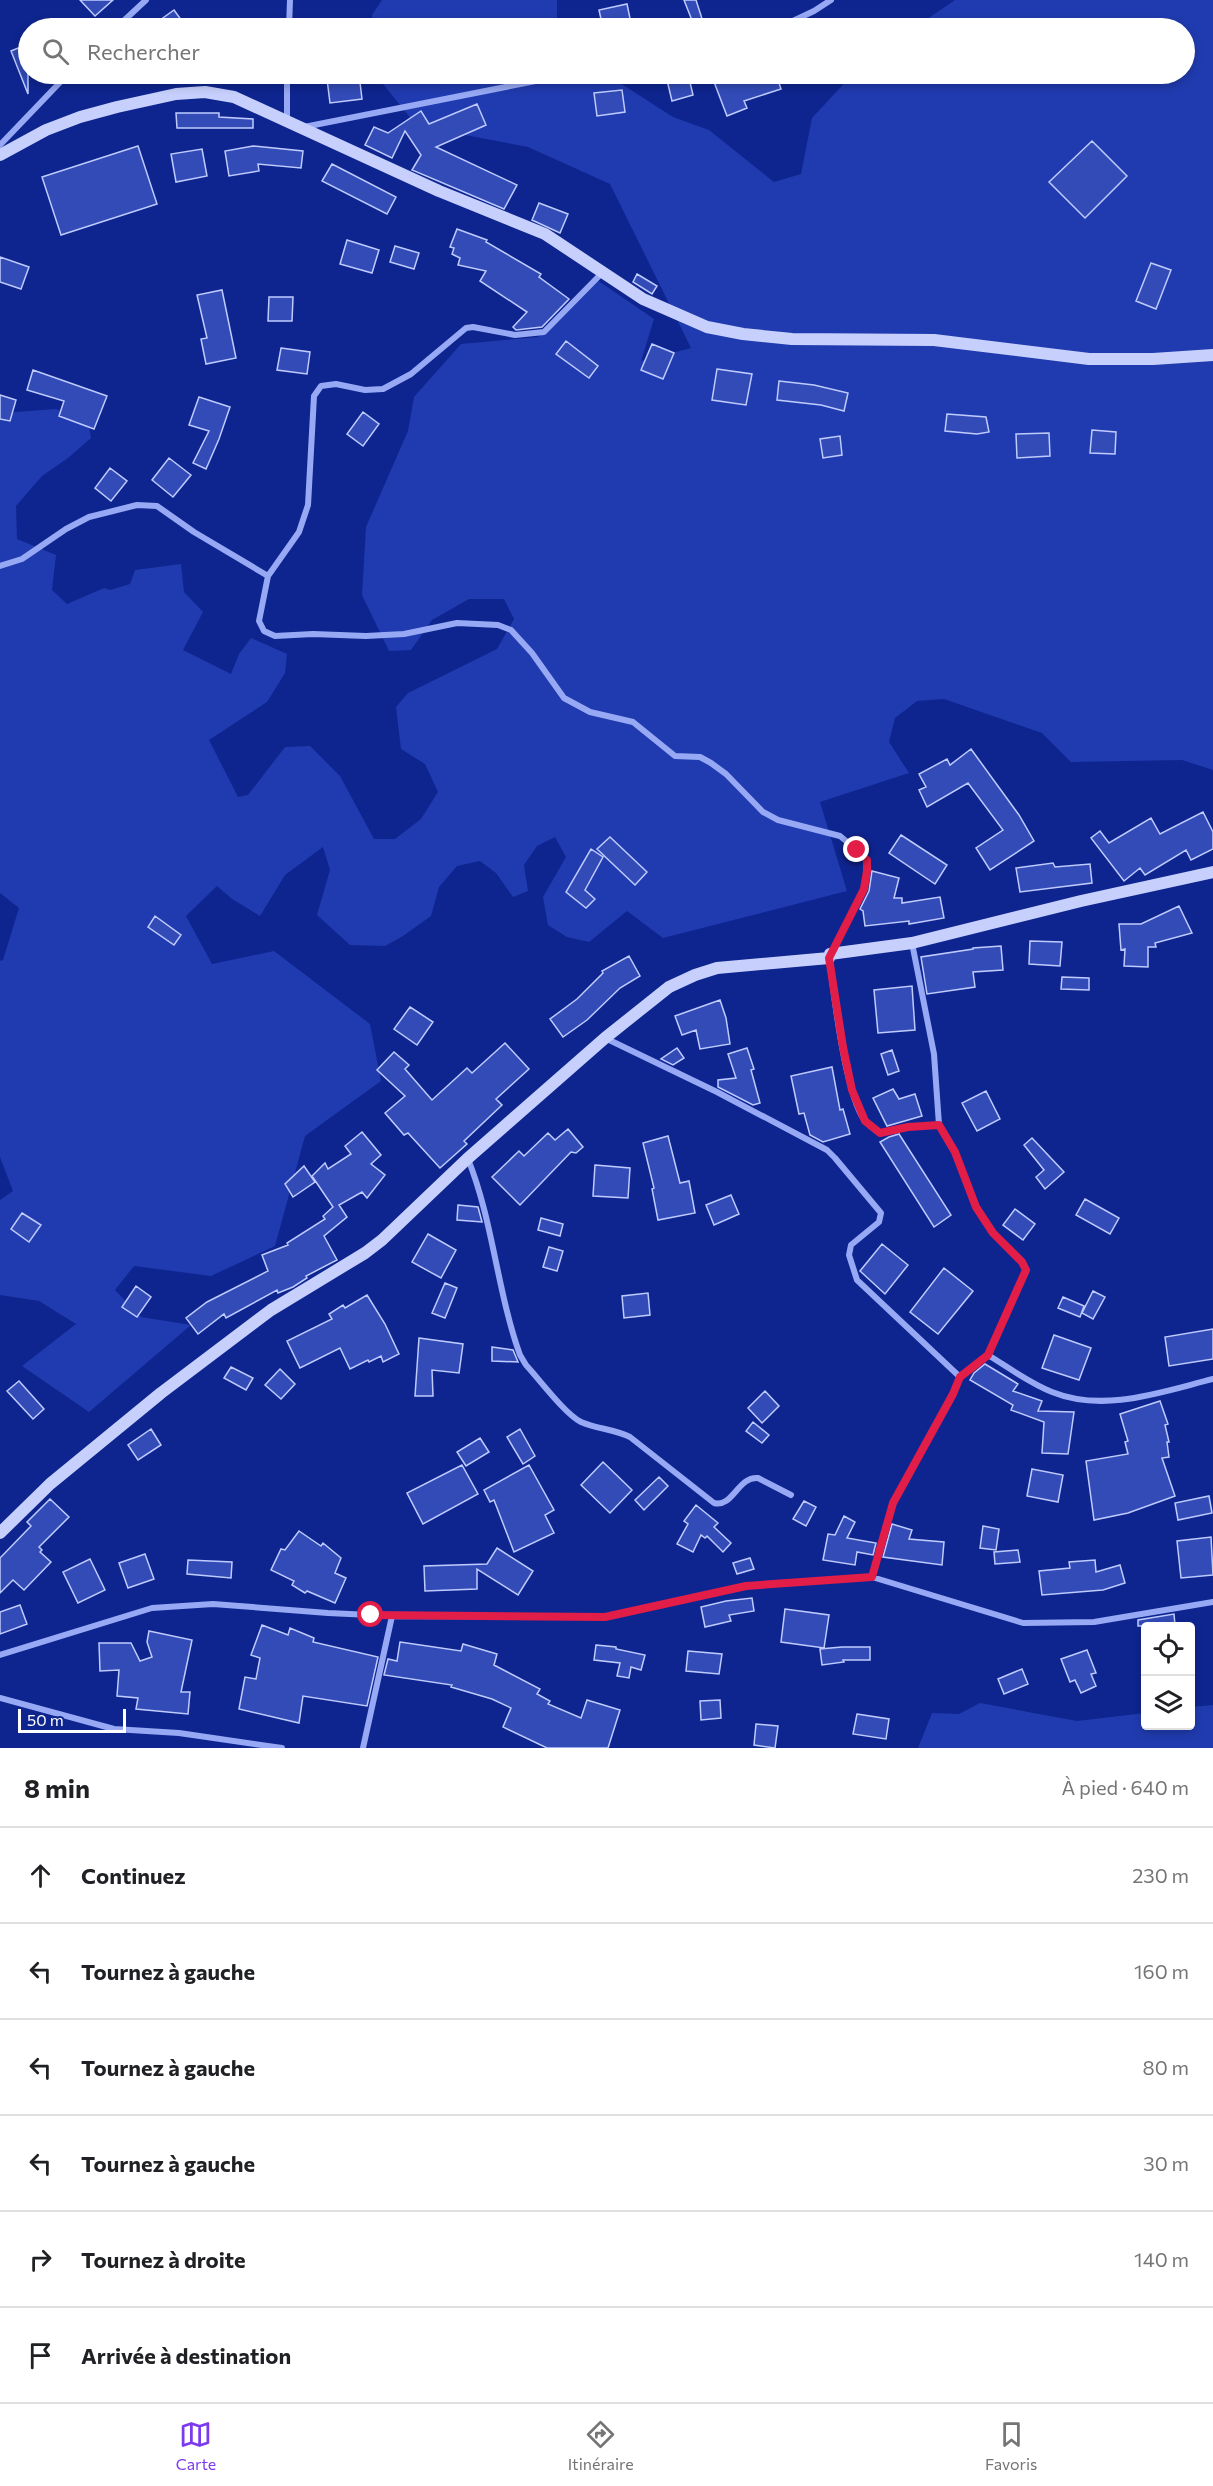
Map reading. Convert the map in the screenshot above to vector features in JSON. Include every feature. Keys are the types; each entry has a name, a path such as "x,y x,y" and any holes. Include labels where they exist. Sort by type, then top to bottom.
{"street":[{"path":"127,18 146,0"},
{"path":"289,18 290,0"},
{"path":"799,18 831,0"},
{"path":"0,145 58,84"},
{"path":"287,84 287,121"},
{"path":"301,128 521,84"},
{"path":"0,155 46,130 80,117 176,94 205,92 234,97 439,191 545,234 643,299 707,327 743,334 792,339 934,340 1089,359 1153,359 1213,355"},
{"path":"602,273 544,332 515,335 473,327 466,328 411,374 383,389 365,390 336,384 321,386 314,396 308,505 299,532 268,576 259,621 264,631 275,636 313,634 385,636 457,622 498,625 511,630 525,645 564,698 590,712 633,722 675,756 700,757 711,763 726,774 763,812 778,820 840,836 867,860 864,889 830,956 852,1090 865,1121 880,1133 908,1127 939,1125"},
{"path":"0,566 22,559 66,529 89,517 137,505 157,506 194,532 268,576"},
{"path":"0,1533 50,1484 161,1393 271,1311 382,1240 467,1159 605,1038 669,987 694,975 717,968 830,956 912,943 1081,901 1213,872"},
{"path":"872,1577 893,1503 953,1394 960,1377 988,1355 1026,1270 1022,1262 993,1233 976,1207 955,1152 939,1125 934,1054 912,943"},
{"path":"605,1038 707,1087 826,1150 843,1165 881,1213 879,1222 851,1245 849,1255 857,1280 960,1377"},
{"path":"467,1159 480,1190 513,1335 520,1355 526,1365 573,1416 584,1423 617,1431 630,1437 714,1503 725,1502 747,1479 752,1477 791,1495"},
{"path":"988,1355 1051,1392 1090,1401 1124,1399 1213,1378"},
{"path":"0,1655 152,1608 213,1604 392,1616 605,1617 746,1586 872,1577 1023,1623 1094,1622 1213,1602"},
{"path":"363,1748 392,1616"},
{"path":"0,1698 114,1729 179,1733 282,1748"}],"shaded area":[{"path":"382,0 557,0 557,18 372,18"},
{"path":"955,0 1213,0 1213,770 1182,760 1071,762 1042,733 944,699 917,701 895,718 889,742 909,773 820,802 847,891 663,938 627,911 589,942 567,937 548,925 543,897 566,857 555,837 537,846 524,865 528,891 513,897 496,873 480,861 457,866 439,887 431,916 385,946 350,945 317,915 330,870 323,847 285,875 260,916 232,899 217,886 186,916 212,964 274,951 370,1024 381,1081 305,1136 275,1246 211,1276 134,1266 115,1290 141,1317 191,1325 89,1412 22,1366 76,1324 39,1301 0,1295 0,1200 13,1191 0,1157 0,961 3,960 19,908 0,893 0,408 3,413 56,409 88,421 91,438 42,476 16,506 17,539 56,555 52,590 67,604 104,588 110,590 130,584 135,570 181,564 184,592 203,612 183,650 231,674 239,654 251,638 287,654 285,673 267,702 209,740 238,797 248,795 285,747 310,746 340,776 374,839 395,839 421,819 438,792 425,764 401,749 396,707 408,693 497,649 514,619 504,599 469,599 432,620 411,650 389,651 362,595 366,527 408,431 414,397 461,344 538,337 597,280 654,319 641,361 691,348 610,184 528,147 417,126 383,84 622,84 673,117 709,130 774,182 801,174 812,118 844,84 1195,84 1195,18 929,18"},
{"path":"980,1703 1077,1721 1141,1713 1141,1730 1195,1730 1195,1707 1213,1705 1213,1748 918,1748 932,1713 959,1714"}],"building":[{"path":"80,0 113,0 95,16"},
{"path":"684,0 696,0 702,18 691,18"},
{"path":"627,4 630,18 601,18 599,10"},
{"path":"174,10 180,18 163,18"},
{"path":"18,48 18,69 11,51"},
{"path":"328,84 360,84 362,99 330,103"},
{"path":"668,84 690,84 693,95 672,101"},
{"path":"715,84 779,84 781,89 744,101 747,108 727,116"},
{"path":"622,90 625,112 597,116 594,93"},
{"path":"477,104 486,125 436,147 517,185 504,209 412,170 421,155 405,131 392,158 365,145 374,127 388,133 421,111 429,124"},
{"path":"176,113 219,113 219,117 253,119 253,128 177,128"},
{"path":"1092,141 1127,176 1085,218 1049,182"},
{"path":"138,146 157,204 61,235 42,177"},
{"path":"253,146 303,151 301,168 258,164 259,171 229,176 225,151"},
{"path":"202,149 207,176 176,182 171,154"},
{"path":"332,164 396,197 387,214 322,181"},
{"path":"539,203 568,214 560,233 532,220"},
{"path":"457,229 487,240 486,242 541,274 539,277 569,299 542,327 516,330 513,327 527,312 480,281 486,271 458,265 460,258 452,254 454,248 450,247"},
{"path":"347,240 379,250 372,273 340,264"},
{"path":"395,246 419,253 414,269 390,262"},
{"path":"0,257 29,267 21,289 0,282"},
{"path":"1151,263 1171,270 1156,309 1136,301"},
{"path":"637,274 657,286 652,294 633,282"},
{"path":"222,290 236,358 206,364 201,339 207,338 197,295"},
{"path":"269,297 293,297 292,321 268,321"},
{"path":"566,341 598,366 589,378 556,354"},
{"path":"652,344 674,353 663,379 641,370"},
{"path":"281,348 310,352 307,374 277,370"},
{"path":"717,369 752,374 746,405 712,400"},
{"path":"33,370 107,396 94,429 59,416 64,401 27,390"},
{"path":"779,381 814,385 848,393 844,411 821,405 777,400"},
{"path":"0,395 16,400 10,421 0,419"},
{"path":"199,397 230,407 206,469 193,463 209,431 189,425"},
{"path":"363,412 379,424 363,446 347,434"},
{"path":"947,414 986,417 989,432 977,434 945,431"},
{"path":"1092,430 1116,432 1115,454 1090,453"},
{"path":"1049,433 1050,456 1017,458 1016,434"},
{"path":"840,436 842,455 823,458 820,439"},
{"path":"169,458 191,475 173,497 152,480"},
{"path":"110,468 127,481 111,501 95,488"},
{"path":"971,749 1019,815 1034,841 990,870 976,848 1003,830 968,783 927,807 919,790 926,787 919,774 947,759 950,765"},
{"path":"1203,812 1213,832 1213,849 1191,860 1186,850 1145,875 1140,868 1124,881 1091,838 1100,831 1109,843 1151,818 1160,834"},
{"path":"901,835 947,865 935,884 889,853"},
{"path":"610,837 647,872 635,885 597,849"},
{"path":"591,849 603,857 585,890 595,899 586,908 566,892"},
{"path":"1053,863 1055,867 1090,864 1092,883 1020,892 1016,868"},
{"path":"872,871 899,878 894,898 902,898 902,903 940,897 944,918 909,924 909,921 865,926 863,911 860,909 869,891"},
{"path":"1179,906 1192,933 1155,943 1156,947 1148,947 1148,967 1124,966 1125,949 1121,950 1119,924 1141,924"},
{"path":"155,916 181,935 174,945 148,927"},
{"path":"1030,941 1062,942 1060,966 1029,964"},
{"path":"1001,946 1003,970 973,972 975,987 927,994 921,957 973,948"},
{"path":"629,956 640,976 620,988 587,1020 563,1037 550,1019 577,999 603,973 602,971"},
{"path":"1062,977 1089,978 1089,990 1061,989"},
{"path":"912,986 915,1030 878,1033 874,990"},
{"path":"720,1000 726,1018 730,1044 700,1049 696,1030 682,1035 675,1016"},
{"path":"410,1007 433,1022 417,1045 394,1029"},
{"path":"505,1043 529,1069 496,1099 502,1105 464,1141 467,1144 440,1168 408,1133 404,1135 385,1113 405,1096 377,1070 394,1052 409,1065 405,1069 432,1100 467,1068 472,1073"},
{"path":"677,1048 684,1058 673,1065 661,1059"},
{"path":"747,1048 754,1069 751,1070 760,1103 753,1105 718,1087 718,1080 736,1078 728,1054"},
{"path":"892,1050 899,1071 888,1075 881,1054"},
{"path":"832,1067 840,1110 843,1109 850,1134 823,1142 810,1135 804,1113 799,1114 791,1076"},
{"path":"893,1089 899,1099 915,1094 922,1116 887,1126 873,1098"},
{"path":"986,1091 1000,1119 977,1131 962,1103"},
{"path":"568,1129 583,1147 576,1153 571,1152 520,1205 492,1177 519,1151 524,1156 548,1133 555,1140"},
{"path":"362,1132 381,1155 371,1164 385,1175 367,1198 362,1192 339,1205 347,1217 324,1236 337,1260 306,1276 307,1278 293,1287 278,1293 277,1290 226,1318 224,1314 198,1334 186,1318 207,1302 268,1271 262,1255 288,1245 287,1243 325,1219 323,1216 333,1207 312,1176 325,1163 328,1169 351,1154 345,1146"},
{"path":"899,1134 951,1215 934,1227 880,1142"},
{"path":"668,1136 680,1183 689,1181 695,1213 658,1220 652,1189 654,1188 643,1143"},
{"path":"1032,1138 1064,1172 1045,1189 1036,1177 1044,1170 1024,1145"},
{"path":"595,1165 630,1168 628,1198 593,1196"},
{"path":"304,1166 315,1182 293,1197 285,1184"},
{"path":"731,1195 739,1214 714,1225 706,1205"},
{"path":"1085,1199 1119,1218 1110,1234 1076,1215"},
{"path":"458,1205 478,1207 482,1222 457,1220"},
{"path":"1015,1209 1035,1224 1023,1240 1003,1225"},
{"path":"22,1213 41,1225 29,1242 11,1229"},
{"path":"541,1218 563,1224 560,1236 538,1230"},
{"path":"428,1234 456,1250 441,1278 412,1262"},
{"path":"882,1244 908,1265 885,1294 860,1271"},
{"path":"549,1247 563,1251 557,1271 543,1267"},
{"path":"944,1268 973,1291 938,1334 910,1312"},
{"path":"445,1283 457,1288 445,1318 432,1313"},
{"path":"136,1286 151,1297 137,1317 122,1307"},
{"path":"1093,1291 1105,1297 1093,1319 1082,1313"},
{"path":"648,1293 650,1315 624,1318 622,1296"},
{"path":"367,1295 385,1324 399,1354 383,1362 381,1356 350,1369 340,1348 300,1368 287,1341 332,1319 329,1314"},
{"path":"1063,1297 1084,1306 1080,1317 1058,1308"},
{"path":"1213,1329 1213,1359 1169,1366 1165,1337"},
{"path":"1054,1335 1091,1348 1079,1380 1042,1368"},
{"path":"419,1338 463,1344 459,1373 432,1370 433,1396 415,1396"},
{"path":"492,1347 513,1350 518,1362 492,1361"},
{"path":"985,1364 1018,1384 1013,1391 1042,1401 1038,1411 1074,1412 1068,1454 1042,1453 1044,1422 1011,1410 1013,1405 970,1380 974,1373"},
{"path":"231,1367 253,1378 246,1390 224,1378"},
{"path":"280,1369 295,1384 281,1399 265,1385"},
{"path":"19,1381 44,1409 33,1419 7,1391"},
{"path":"765,1391 779,1406 762,1423 748,1408"},
{"path":"1160,1401 1168,1424 1165,1425 1169,1442 1167,1442 1169,1457 1162,1458 1175,1496 1128,1513 1094,1520 1086,1461 1128,1454 1125,1442 1128,1441 1120,1414"},
{"path":"753,1422 769,1435 762,1443 746,1431"},
{"path":"151,1429 161,1445 138,1460 128,1445"},
{"path":"520,1429 535,1456 523,1464 507,1437"},
{"path":"480,1438 489,1452 466,1466 457,1452"},
{"path":"603,1462 632,1490 610,1513 581,1485"},
{"path":"462,1465 478,1494 423,1524 407,1493"},
{"path":"529,1465 554,1510 545,1515 554,1533 514,1552 494,1500 490,1502 484,1490"},
{"path":"1032,1469 1063,1475 1058,1502 1027,1496"},
{"path":"659,1477 668,1486 644,1510 635,1500"},
{"path":"1209,1496 1212,1513 1178,1520 1175,1503"},
{"path":"50,1499 69,1517 39,1547 42,1550 40,1552 51,1562 24,1590 13,1580 0,1593 0,1558 31,1526 27,1522"},
{"path":"804,1501 816,1507 806,1526 793,1519"},
{"path":"696,1505 718,1523 714,1527 731,1543 723,1552 707,1536 705,1538 701,1535 693,1552 677,1544 688,1524 684,1521"},
{"path":"844,1516 855,1522 847,1538 876,1543 873,1555 857,1552 855,1565 823,1560 828,1534 835,1535"},
{"path":"892,1524 912,1530 909,1539 944,1542 942,1565 883,1557"},
{"path":"983,1526 999,1529 996,1550 980,1548"},
{"path":"299,1531 321,1546 323,1543 341,1558 335,1573 346,1578 335,1603 307,1591 305,1593 292,1585 294,1581 271,1570 281,1549 285,1550"},
{"path":"1211,1537 1213,1575 1181,1578 1177,1541"},
{"path":"497,1548 533,1571 518,1595 477,1569 477,1589 425,1591 424,1566 487,1564"},
{"path":"1018,1550 1020,1562 995,1564 994,1552"},
{"path":"145,1554 154,1579 128,1588 119,1563"},
{"path":"750,1558 754,1569 737,1574 733,1563"},
{"path":"90,1559 105,1590 78,1603 63,1572"},
{"path":"188,1560 232,1562 231,1578 187,1574"},
{"path":"1095,1560 1096,1572 1120,1565 1125,1583 1103,1590 1042,1595 1039,1571 1070,1568 1069,1562"},
{"path":"752,1598 754,1611 729,1615 731,1621 705,1627 701,1607"},
{"path":"20,1605 27,1624 0,1634 0,1612"},
{"path":"785,1609 829,1615 824,1648 781,1642"},
{"path":"1174,1614 1175,1622 1141,1622 1141,1626 1138,1626 1138,1620"},
{"path":"262,1625 288,1635 290,1628 314,1638 313,1642 378,1657 367,1706 303,1696 299,1723 239,1709 245,1677 256,1679 260,1658 251,1655"},
{"path":"149,1631 192,1640 181,1692 190,1692 188,1714 136,1709 138,1698 117,1696 119,1670 100,1671 99,1643 131,1643 140,1661 152,1657 147,1642"},
{"path":"400,1642 461,1651 463,1644 497,1654 494,1665 540,1689 537,1694 550,1701 548,1704 581,1718 587,1700 620,1710 608,1748 547,1748 503,1727 511,1708 492,1699 451,1687 452,1685 384,1675 388,1659 397,1661"},
{"path":"596,1645 616,1647 616,1649 645,1655 641,1670 631,1667 629,1678 617,1676 620,1663 594,1660"},
{"path":"870,1647 870,1660 843,1660 844,1662 822,1665 820,1649"},
{"path":"1087,1650 1096,1673 1091,1674 1096,1686 1081,1693 1075,1680 1070,1682 1061,1659"},
{"path":"688,1651 722,1654 719,1674 686,1671"},
{"path":"1022,1669 1028,1684 1004,1694 998,1679"},
{"path":"720,1700 721,1718 701,1720 700,1701"},
{"path":"857,1714 889,1719 886,1739 853,1734"},
{"path":"756,1724 778,1726 775,1748 754,1745"}],"route":[{"path":"371,1615 605,1617 746,1586 872,1577 893,1503 953,1394 960,1377 988,1355 1026,1270 1022,1262 993,1233 976,1207 955,1152 939,1125 908,1127 880,1133 865,1121 859,1109 852,1090 843,1047 829,958 864,889 867,860 857,850"}]}
